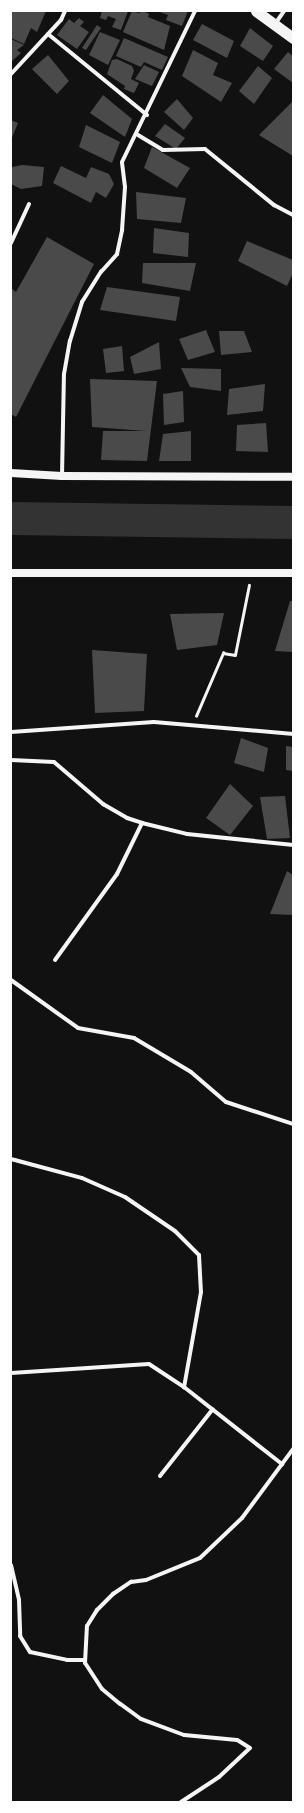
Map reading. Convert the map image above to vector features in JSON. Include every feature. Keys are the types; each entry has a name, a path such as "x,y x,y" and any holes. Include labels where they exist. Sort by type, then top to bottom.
{"highway":[{"path":"256,11 293,38"}],"main road":[{"path":"11,473 62,476 293,477"},
{"path":"11,573 293,573"}],"street":[{"path":"11,74 61,20 65,11"},
{"path":"62,476 64,374 70,341 82,302 101,272 117,254 123,208 122,162 138,135 195,11"},
{"path":"274,24 284,11"},
{"path":"48,34 146,115"},
{"path":"138,135 163,150 205,149 274,205 293,215"},
{"path":"11,243 29,204"},
{"path":"11,732 154,722 293,734"},
{"path":"11,760 54,762 103,804 127,818 142,823 187,834 293,845"},
{"path":"55,960 118,874 142,823"},
{"path":"11,980 78,1028 134,1038 190,1072 226,1102 293,1124"},
{"path":"11,1159 82,1178 125,1196 175,1231 199,1255 202,1292 184,1387"},
{"path":"11,1373 149,1364 184,1387 282,1464"},
{"path":"160,1476 213,1409"},
{"path":"181,1802 219,1777 250,1748 236,1740 184,1735 141,1719 102,1688 85,1660 87,1626 97,1610 112,1594 131,1582 146,1580 200,1558 242,1518 293,1449"},
{"path":"11,1565 19,1600 20,1636 30,1652 67,1660 85,1660"}],"path":[{"path":"192,725 223,653 235,656 252,573"}],"building":[{"path":"11,11 46,11 37,32 31,28 24,44 11,38"},
{"path":"102,11 128,11 121,30 112,27 116,19 108,16 106,20 100,18"},
{"path":"132,11 139,13 143,11 149,14 148,17 170,26 164,50 123,32"},
{"path":"157,11 188,11 182,26 166,20 168,15"},
{"path":"79,18 84,22 80,26 89,32 77,49 57,35 69,19 74,23"},
{"path":"202,24 234,41 227,58 193,40"},
{"path":"97,25 101,28 86,50 82,48"},
{"path":"250,28 273,46 263,61 240,46"},
{"path":"100,32 120,40 108,65 89,55"},
{"path":"124,38 168,57 162,70 144,62 141,67 116,56"},
{"path":"11,39 24,45 17,50 21,53 11,62"},
{"path":"193,50 218,63 213,75 232,83 221,102 182,76"},
{"path":"288,52 293,56 293,83 274,69"},
{"path":"48,55 69,81 57,94 32,69"},
{"path":"117,59 132,66 134,71 131,79 139,83 134,93 124,89 125,86 107,74 112,60"},
{"path":"144,65 159,72 152,86 135,79"},
{"path":"258,66 272,78 254,104 239,91"},
{"path":"103,95 132,119 125,137 90,113"},
{"path":"177,99 193,118 184,130 164,112"},
{"path":"293,101 293,156 259,135"},
{"path":"11,120 18,123 11,140"},
{"path":"165,124 185,138 176,149 155,136"},
{"path":"86,125 120,142 112,163 79,147"},
{"path":"152,147 190,168 177,188 144,168"},
{"path":"22,165 44,167 42,186 21,189 11,184 12,167"},
{"path":"61,166 86,178 91,167 109,174 114,184 106,198 96,192 91,203 53,183"},
{"path":"136,192 186,198 181,223 137,219"},
{"path":"154,228 189,233 188,257 153,253"},
{"path":"47,237 94,264 16,417 11,414 11,288 16,292"},
{"path":"247,241 293,260 293,273 287,286 238,261"},
{"path":"143,263 196,263 190,291 142,283"},
{"path":"107,287 180,297 176,321 100,310"},
{"path":"206,330 215,352 188,360 179,339"},
{"path":"219,331 244,331 252,352 221,355"},
{"path":"159,342 161,369 134,374 130,357"},
{"path":"122,346 124,371 106,373 103,349"},
{"path":"181,368 221,369 221,391 190,387"},
{"path":"90,379 157,381 147,461 101,460 103,431 146,431 92,427"},
{"path":"265,384 263,411 227,415 229,389"},
{"path":"183,391 184,422 164,425 163,394"},
{"path":"266,423 268,452 236,451 237,425"},
{"path":"191,431 191,461 159,461 163,434"},
{"path":"290,601 293,601 293,652 275,651"},
{"path":"224,613 217,645 177,650 170,614"},
{"path":"92,650 147,654 144,711 95,713"},
{"path":"241,738 268,748 264,772 234,763"},
{"path":"286,746 293,747 293,771 286,770"},
{"path":"230,784 253,806 230,835 206,818"},
{"path":"285,796 290,838 267,839 260,797"},
{"path":"287,871 293,875 293,915 270,914"}],"waterway":[{"path":"11,518 293,522"}]}
